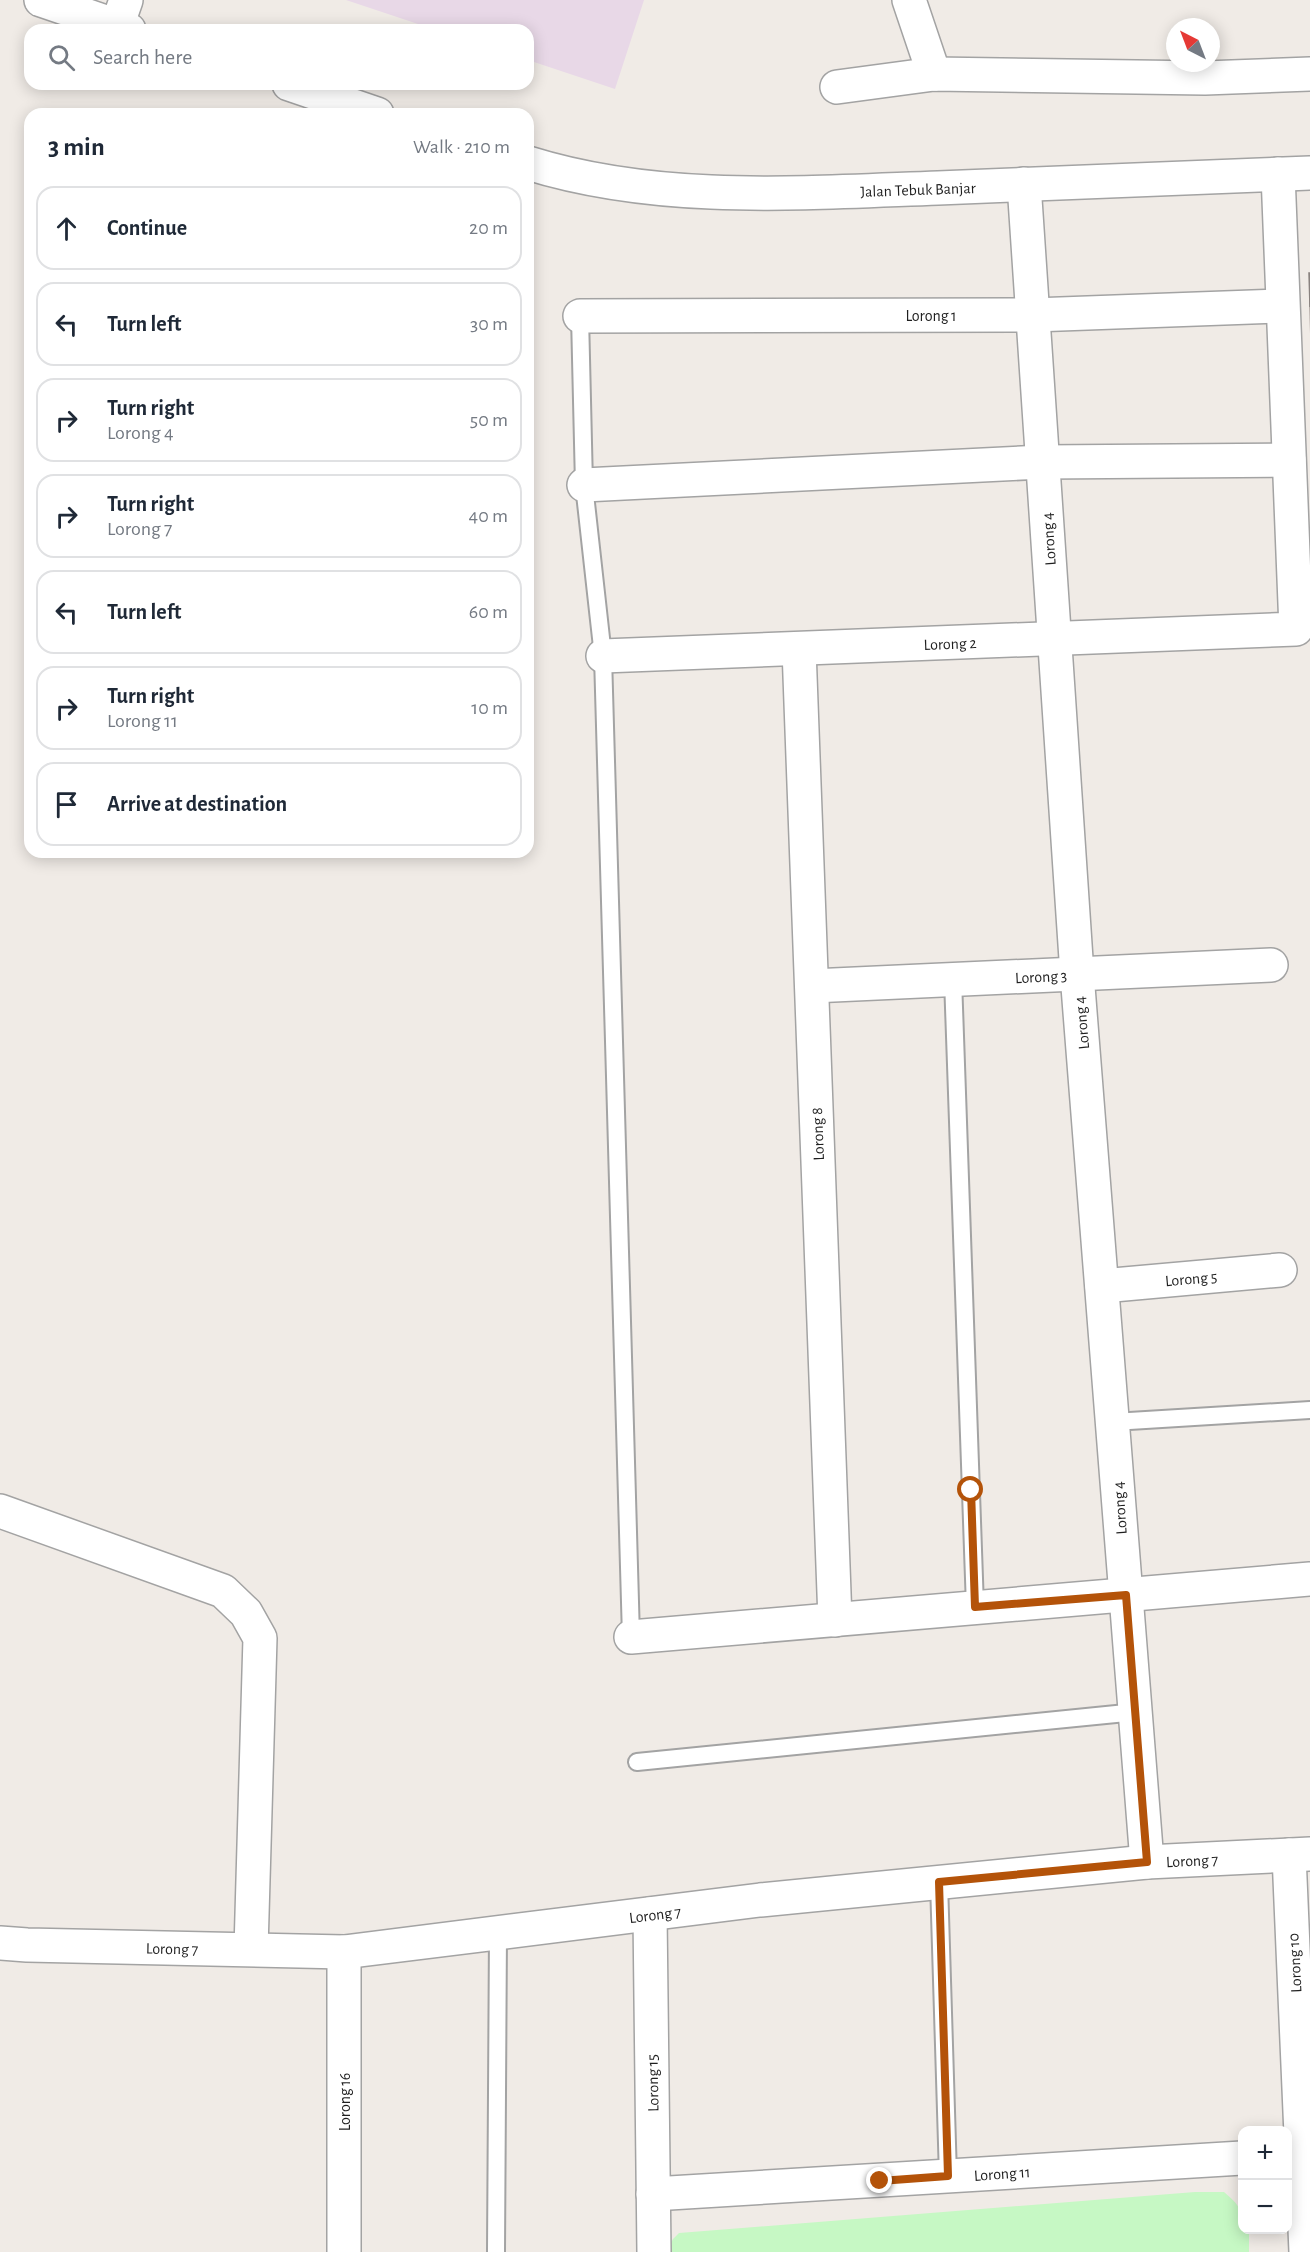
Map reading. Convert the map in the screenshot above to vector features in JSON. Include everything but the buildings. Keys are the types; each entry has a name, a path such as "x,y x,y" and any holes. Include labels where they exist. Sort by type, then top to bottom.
{"street":[{"path":"41,0 124,19"},
{"path":"909,0 934,74"},
{"path":"837,87 934,74 1205,78 1310,74"},
{"path":"307,90 359,108"},
{"name":"Jalan Tebuk Banjar","path":"534,165 569,176 684,191 808,193 1310,172"},
{"path":"584,485 1043,462 1289,460 1278,174"},
{"name":"Lorong 4","path":"1024,184 1077,974 1147,1862"},
{"name":"Lorong 1","path":"580,316 1033,315 1282,306"},
{"name":"Lorong 2","path":"603,656 1296,629 1289,460"},
{"name":"Lorong 8","path":"799,649 835,1620"},
{"name":"Lorong 3","path":"812,986 1271,965"},
{"name":"Lorong 5","path":"1102,1286 1280,1270"},
{"path":"0,1511 223,1591 246,1613 260,1638 251,1949"},
{"path":"631,1637 1310,1579"},
{"name":"Lorong 7","path":"0,1943 344,1952 760,1900 1147,1862 1299,1854"},
{"name":"Lorong 10","path":"1299,1854 1295,2155 1306,2252"},
{"name":"Lorong 15","path":"650,1914 654,2252"},
{"name":"Lorong 16","path":"344,1952 344,2252"},
{"name":"Lorong 11","path":"653,2194 1238,2158"}],"lane":[{"path":"580,316 584,485 603,656 631,1637"},
{"path":"954,979 975,1607"},
{"path":"1113,1422 1310,1410"},
{"path":"638,1762 1136,1712"},
{"path":"939,1882 948,2176"},
{"path":"496,2252 498,1933"}],"shaded area":[{"path":"346,0 644,0 615,89 534,62 534,24 418,24"}],"green space":[{"path":"1195,2192 1224,2192 1238,2207 1238,2234 1249,2234 1249,2252 666,2252 679,2233"}],"route":[{"path":"880,2181 948,2176 939,1882 1147,1862 1126,1595 975,1607 971,1490"}]}
